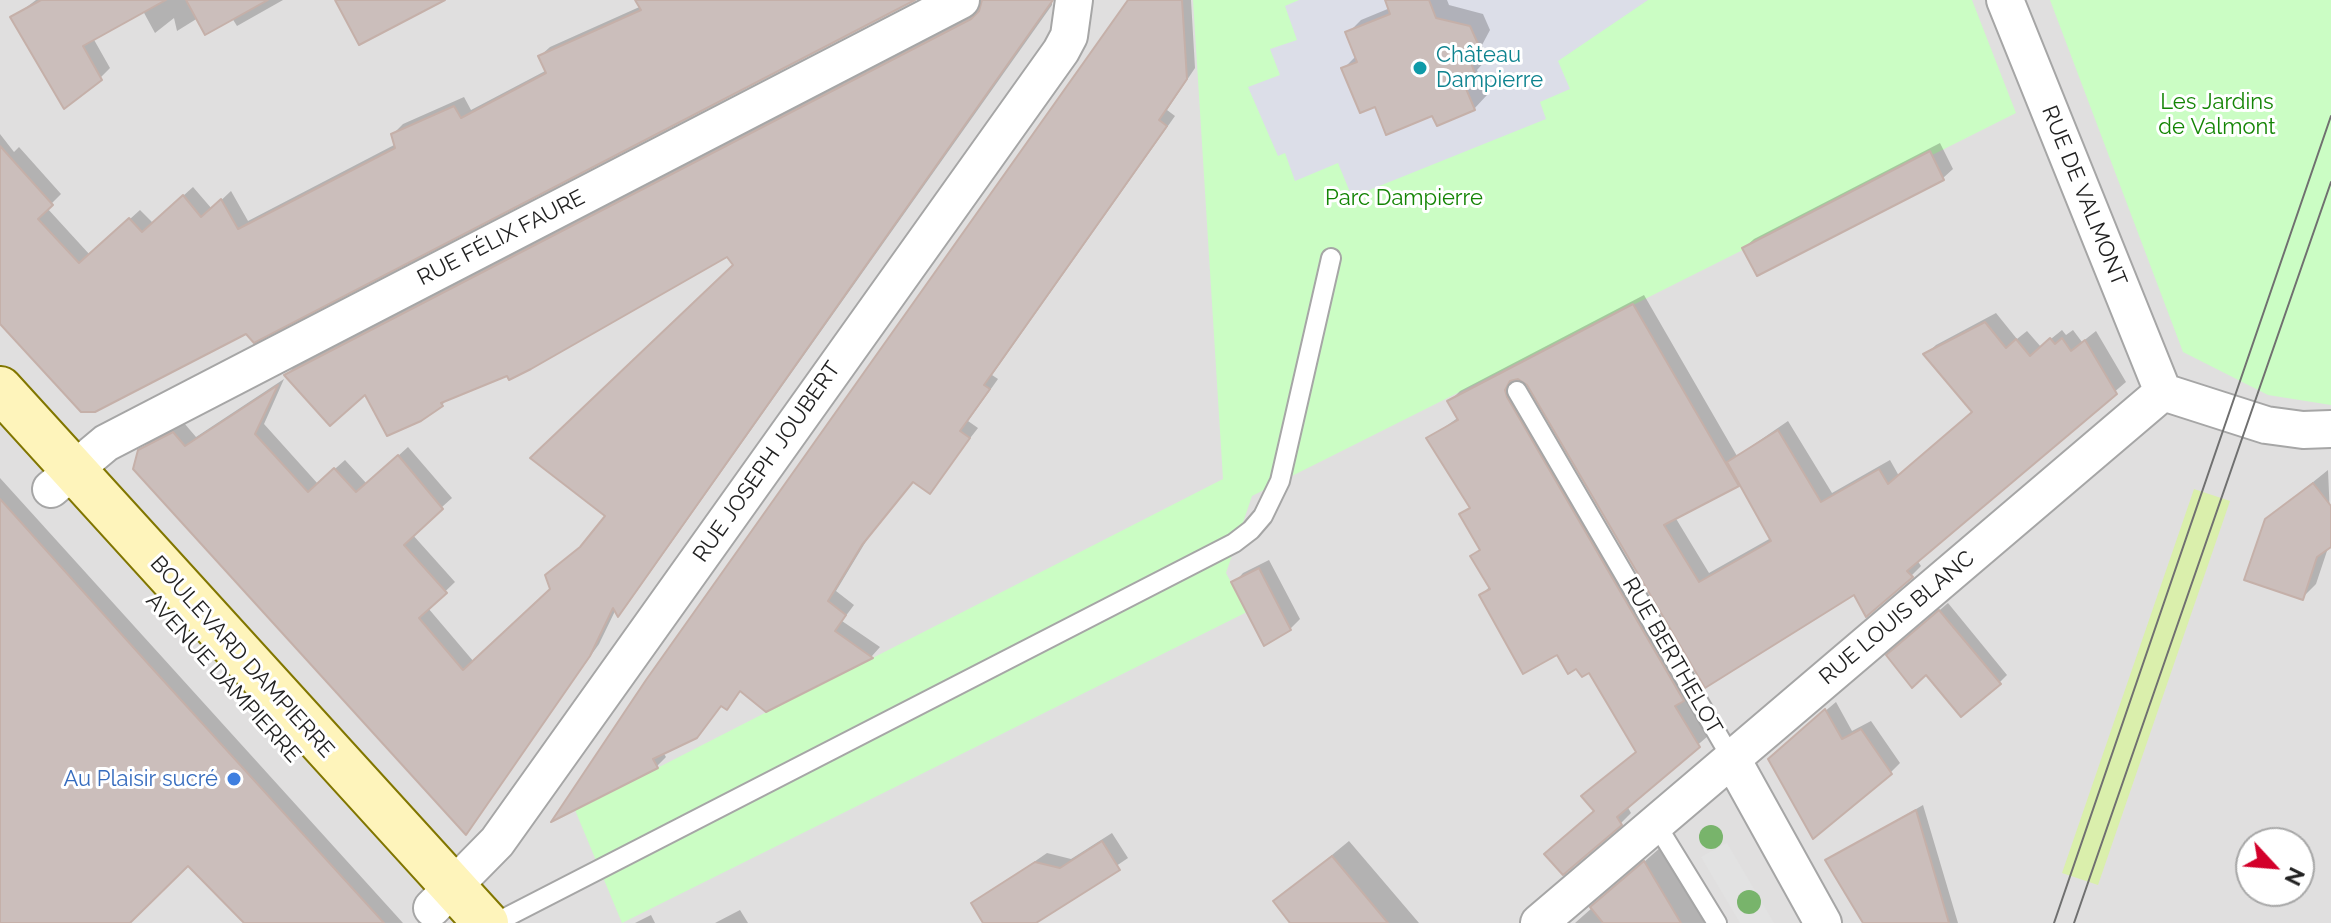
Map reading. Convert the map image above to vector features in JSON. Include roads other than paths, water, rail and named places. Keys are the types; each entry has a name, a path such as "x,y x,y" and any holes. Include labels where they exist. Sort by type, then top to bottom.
{"main road":[{"name":"BOULEVARD DAMPIERRE","path":"0,389 62,479 444,906 486,923"},
{"path":"0,433 62,479"}],"street":[{"name":"RUE FÉLIX FAURE","path":"62,479 106,443 961,0"},
{"name":"RUE JOSEPH JOUBERT","path":"444,906 497,842 1061,51 1069,36 1074,0"},
{"name":"RUE DE VALMONT","path":"2005,0 2163,392"},
{"path":"2163,392 2279,427 2331,429"},
{"name":"RUE LOUIS BLANC","path":"1539,923 2163,392"},
{"name":"RUE BERTHELOT","path":"1732,759 1823,923"}],"lane":[{"path":"495,923 1220,550 1251,530 1263,516 1280,481 1331,258"},
{"name":"RUE BERTHELOT","path":"1517,391 1732,759"},
{"path":"1656,824 1717,923"}],"tram line":[{"path":"2054,923 2331,116"},
{"path":"2074,923 2331,182"}],"place":[{"name":"Château Dampierre","path":"1420,68"},
{"name":"Au Plaisir sucré","path":"234,779"}],"park label":[{"name":"Les Jardins de Valmont","path":"2217,114"},
{"name":"Parc Dampierre","path":"1404,198"}]}
